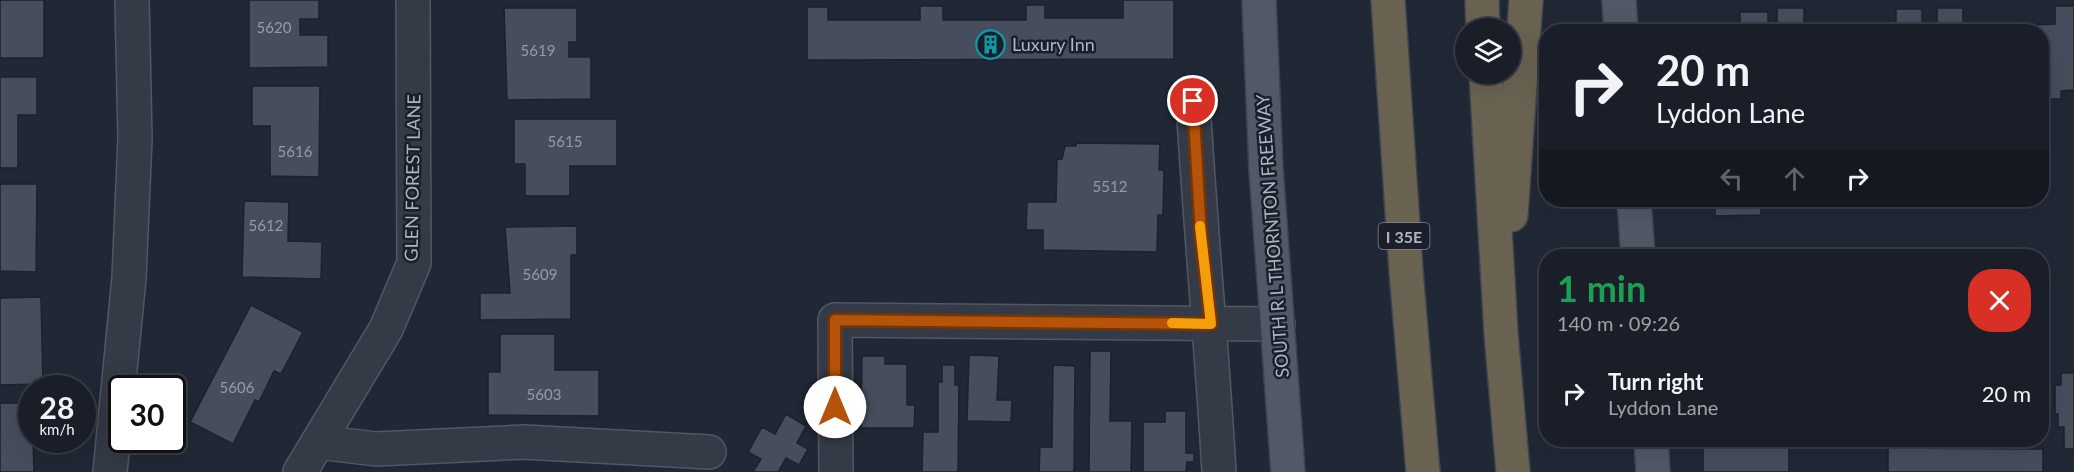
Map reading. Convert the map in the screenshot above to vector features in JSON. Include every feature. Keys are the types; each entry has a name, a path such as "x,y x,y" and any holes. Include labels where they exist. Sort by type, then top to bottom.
{"highway":[{"name":"I 35E","path":"1389,0 1406,270 1423,472"},
{"path":"1482,0 1483,18"},
{"path":"1501,333 1524,62 1526,0"},
{"path":"1487,84 1501,333 1513,472"}],"main road":[{"name":"SOUTH R L THORNTON FREEWAY","path":"1259,0 1266,169 1288,472"},
{"path":"1619,0 1620,24"},
{"path":"1634,207 1638,249"},
{"path":"1651,447 1653,472"}],"street":[{"path":"110,472 129,278 135,138 132,0"},
{"name":"GLEN FOREST LANE","path":"300,472 386,329 414,263 413,0"},
{"path":"1193,101 1201,236 1211,324 1219,472"},
{"path":"836,472 835,320 1278,324"},
{"path":"318,442 376,449 524,442 709,452"}],"building":[{"path":"0,0 44,0 44,58 0,58"},
{"path":"249,0 319,0 319,19 300,19 300,35 328,35 328,67 249,68"},
{"name":"Luxury Inn","path":"1123,0 1174,0 1174,59 807,60 807,7 828,7 828,20 920,20 920,6 943,6 943,20 1026,20 1026,5 1045,5 1045,18 1123,18"},
{"path":"2055,6 2074,6 2074,90 2061,91 2061,99 2049,99 2049,24 2055,24"},
{"path":"504,8 577,8 577,42 569,42 569,57 591,57 591,99 507,100"},
{"path":"1777,8 1804,8 1804,24 1777,24"},
{"path":"1937,8 1963,8 1963,24 1937,24"},
{"path":"1896,9 1922,9 1922,24 1896,24"},
{"path":"1740,12 1768,12 1768,24 1740,24"},
{"path":"0,77 37,77 37,115 18,115 18,168 0,168"},
{"path":"252,86 320,86 319,177 270,176 270,126 252,126"},
{"path":"514,119 617,119 617,166 570,166 570,196 525,196 525,164 514,164"},
{"path":"1076,143 1160,144 1159,170 1164,170 1163,215 1158,215 1157,252 1043,250 1043,230 1026,230 1027,202 1056,202 1057,159 1062,159 1065,146 1076,146"},
{"path":"0,184 37,184 36,272 0,271"},
{"path":"244,201 289,202 288,241 322,242 321,279 242,277"},
{"path":"1715,207 1761,207 1761,215 1715,216"},
{"path":"577,226 577,255 571,255 571,319 480,320 480,293 510,293 505,227"},
{"path":"41,297 43,375 18,375 18,385 0,385 0,298"},
{"path":"251,305 303,332 281,374 274,371 259,402 255,400 233,444 190,422"},
{"path":"500,334 555,334 555,370 599,370 599,416 488,415 488,372 500,372"},
{"path":"1090,351 1111,351 1110,421 1132,421 1131,472 1089,472"},
{"path":"969,355 999,356 997,400 1012,400 1011,422 967,421"},
{"path":"862,356 885,356 885,364 907,364 907,405 915,405 914,428 861,428"},
{"path":"942,365 955,365 955,385 959,385 958,472 922,472 923,432 938,432 938,382 942,382"},
{"path":"1053,365 1075,366 1074,472 1039,472 1040,447 1052,447"},
{"path":"2061,373 2074,373 2074,449 2064,449 2064,427 2058,427 2058,414 2055,414 2055,385 2061,385"},
{"path":"0,403 18,403 18,453 33,453 34,472 0,472"},
{"path":"1165,411 1186,411 1186,453 1194,453 1194,462 1187,462 1186,472 1143,472 1143,422 1165,422"},
{"path":"786,414 806,426 797,443 808,449 799,465 786,458 778,472 753,472 761,459 748,452 762,427 775,434"},
{"path":"1703,447 1789,447 1789,472 1703,472"},
{"path":"1888,448 2043,449 2043,472 1888,472"}],"slow traffic":[{"path":"1172,323 1211,324 1200,226"}],"place":[{"name":"Luxury Inn","path":"991,44"}],"route":[{"path":"835,407 835,320 1211,324 1201,236 1193,101"}]}
